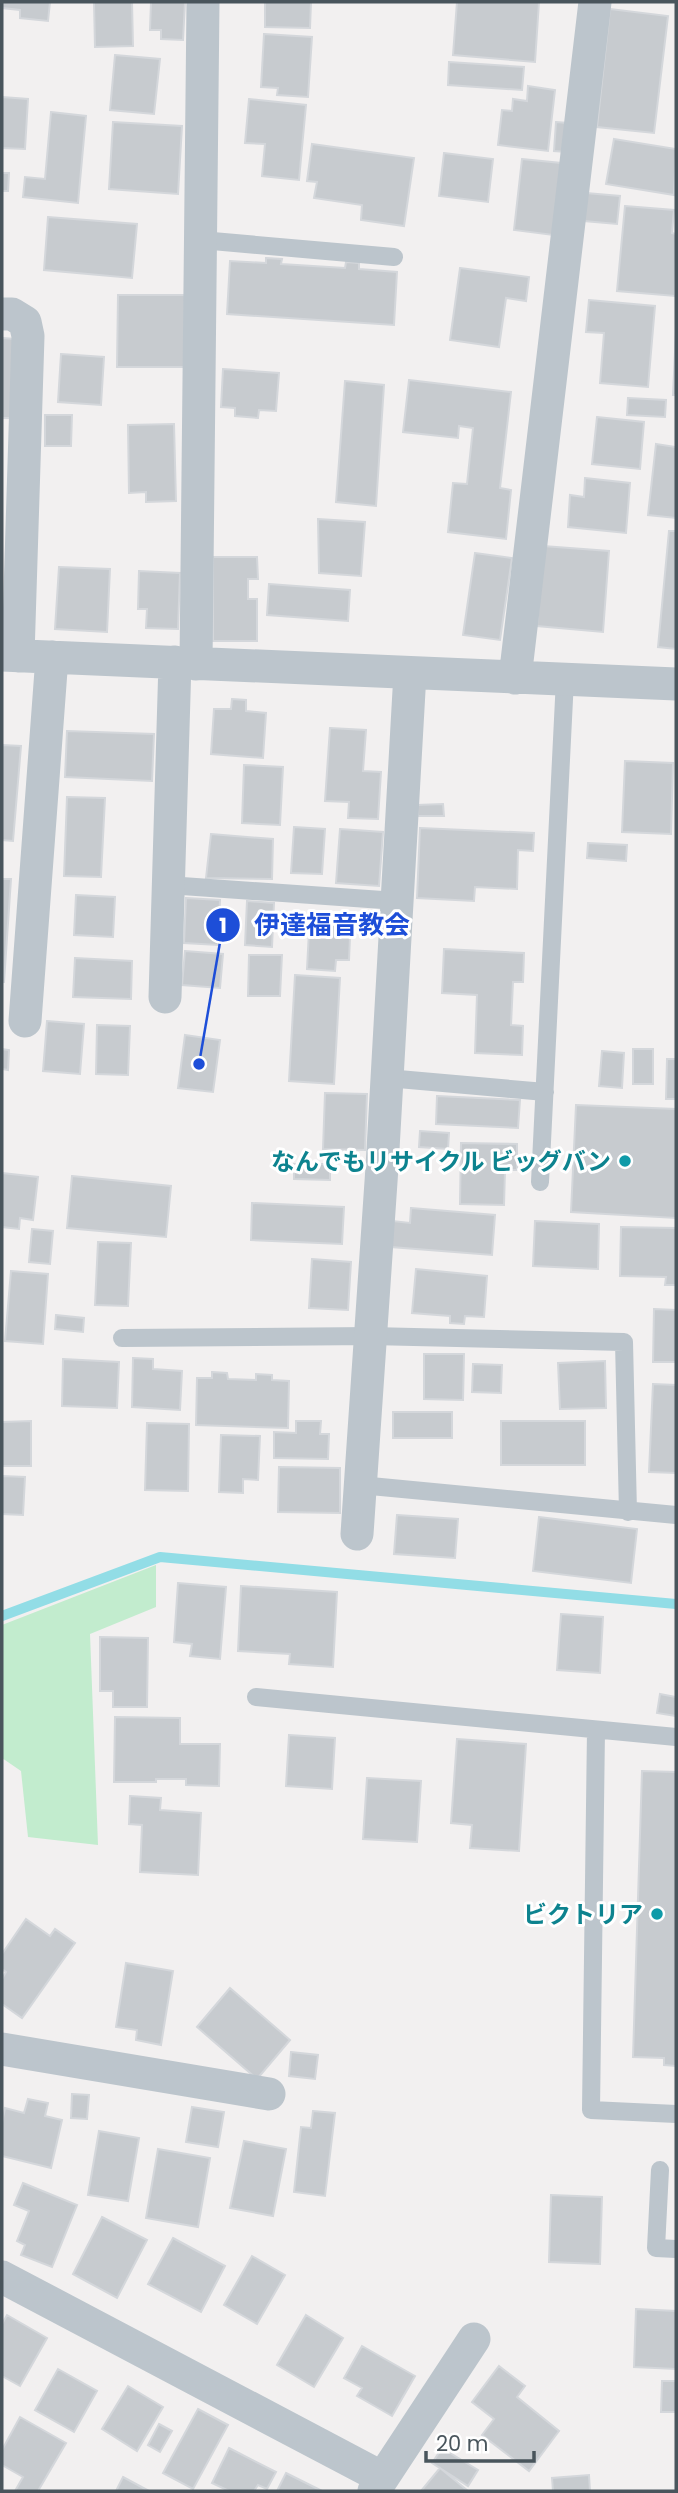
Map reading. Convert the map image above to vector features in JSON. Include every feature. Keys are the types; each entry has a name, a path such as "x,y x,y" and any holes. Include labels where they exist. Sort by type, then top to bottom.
{"street":[{"path":"165,997 168,885 185,663 201,240 203,2"},
{"path":"515,678 595,2"},
{"path":"2,314 12,314 25,322 28,336 10,655 676,684"},
{"path":"25,1021 52,657"},
{"path":"357,1534 410,673"},
{"path":"2,2049 269,2094"},
{"path":"2,2277 377,2484 474,2339"}],"lane":[{"path":"201,240 394,257"},
{"path":"540,1182 565,680"},
{"path":"168,885 397,901"},
{"path":"387,1079 545,1092"},
{"path":"122,1338 370,1336 624,1342 628,1512"},
{"path":"360,1485 676,1515"},
{"path":"256,1697 676,1737"},
{"path":"596,1730 591,2110 676,2114"},
{"path":"660,2170 656,2248 676,2249"}],"green space":[{"path":"156,1565 156,1607 90,1634 98,1845 28,1837 21,1771 2,1758 2,1625"}],"building":[{"path":"2,2 50,2 48,21 20,18 20,10 2,8"},
{"path":"94,2 132,2 133,46 95,47"},
{"path":"151,2 185,2 183,40 161,39 161,30 150,30"},
{"path":"265,2 311,2 310,28 265,27"},
{"path":"457,2 539,2 535,62 453,55"},
{"path":"610,9 668,16 654,133 597,127"},
{"path":"264,34 312,37 308,97 277,95 278,88 261,87"},
{"path":"115,55 160,59 154,114 110,110"},
{"path":"449,62 524,67 522,90 448,85"},
{"path":"528,86 555,90 548,151 498,145 502,110 512,111 513,99 527,101"},
{"path":"2,97 28,99 25,149 2,148"},
{"path":"249,99 306,105 299,180 262,176 265,144 245,143"},
{"path":"51,112 86,116 78,203 23,197 25,177 45,179"},
{"path":"113,122 182,126 178,194 109,189"},
{"path":"556,122 568,123 566,152 554,151"},
{"path":"614,139 676,149 674,195 606,184"},
{"path":"312,144 414,158 404,226 361,220 362,205 314,198 317,182 307,181"},
{"path":"444,153 493,159 488,202 439,196"},
{"path":"522,159 561,163 553,235 514,230"},
{"path":"2,173 9,173 8,191 2,191"},
{"path":"586,193 620,196 617,224 584,221"},
{"path":"625,206 674,210 672,233 676,234 675,296 617,291"},
{"path":"48,217 137,224 132,278 44,270"},
{"path":"266,258 282,259 281,264 345,268 346,262 359,263 359,269 397,272 394,325 227,314 230,261 266,263"},
{"path":"460,268 529,277 526,301 506,298 499,347 450,340"},
{"path":"118,295 185,295 184,367 117,367"},
{"path":"589,300 655,306 648,387 600,383 604,333 586,332"},
{"path":"676,331 676,395 673,395"},
{"path":"2,338 16,339 13,418 2,418"},
{"path":"61,354 104,357 101,405 58,402"},
{"path":"223,369 279,373 276,411 259,410 258,418 235,416 235,408 221,407"},
{"path":"409,380 511,392 500,488 511,490 506,539 448,532 453,483 467,484 473,428 459,426 458,438 403,432"},
{"path":"345,381 384,385 376,506 336,502"},
{"path":"628,398 666,400 665,417 627,415"},
{"path":"45,415 72,415 71,446 45,446"},
{"path":"597,417 644,422 640,469 592,464"},
{"path":"174,424 176,501 146,502 146,492 129,493 128,425"},
{"path":"656,444 676,447 676,518 648,515"},
{"path":"585,478 630,483 626,533 568,527 570,495 584,497"},
{"path":"318,519 365,522 361,576 319,573"},
{"path":"669,531 676,531 676,649 658,647"},
{"path":"543,546 609,551 603,632 537,626"},
{"path":"475,553 512,558 500,640 463,635"},
{"path":"213,557 257,557 258,579 248,579 248,599 257,599 257,641 213,641"},
{"path":"59,567 110,569 107,632 55,629"},
{"path":"139,571 180,573 178,629 146,628 147,609 138,609"},
{"path":"269,584 350,590 348,621 267,615"},
{"path":"232,699 246,700 246,711 266,713 263,758 211,754 214,709 231,709"},
{"path":"330,728 366,730 363,771 381,772 378,819 348,818 349,802 325,801"},
{"path":"67,731 154,734 152,781 65,777"},
{"path":"2,745 21,746 13,841 2,840"},
{"path":"625,761 673,763 671,834 622,832"},
{"path":"244,765 283,767 280,825 242,823"},
{"path":"67,797 105,798 101,877 64,876"},
{"path":"443,804 444,816 418,816 417,805"},
{"path":"294,827 325,829 322,874 291,873"},
{"path":"420,828 534,833 533,851 518,850 517,889 475,887 474,901 417,898"},
{"path":"340,829 383,832 379,886 336,883"},
{"path":"211,834 273,839 272,879 206,878"},
{"path":"588,843 627,845 626,861 587,858"},
{"path":"2,879 11,879 4,982 2,982"},
{"path":"76,895 115,897 113,937 74,935"},
{"path":"186,898 220,900 218,945 184,943"},
{"path":"247,901 274,903 272,947 245,945"},
{"path":"310,912 351,914 349,960 336,960 335,971 307,969"},
{"path":"444,949 524,953 523,982 513,982 511,1025 523,1026 522,1055 475,1053 477,995 442,993"},
{"path":"185,951 223,954 220,988 182,985"},
{"path":"249,955 282,955 280,996 248,996"},
{"path":"75,958 132,961 131,999 73,997"},
{"path":"295,975 340,978 334,1084 289,1081"},
{"path":"47,1021 84,1024 80,1074 43,1071"},
{"path":"97,1025 130,1026 128,1075 96,1074"},
{"path":"185,1035 220,1040 213,1092 178,1088"},
{"path":"2,1049 9,1050 8,1070 2,1069"},
{"path":"633,1049 653,1049 653,1084 633,1084"},
{"path":"602,1051 624,1053 622,1088 599,1086"},
{"path":"667,1059 676,1059 676,1099 666,1099"},
{"path":"325,1093 367,1094 365,1150 323,1149"},
{"path":"437,1096 520,1100 518,1128 436,1124"},
{"name":"なんでもリサイクル ビッグバン","path":"576,1105 676,1109 676,1218 571,1212"},
{"path":"420,1131 449,1133 448,1149 419,1147"},
{"path":"461,1143 517,1144 517,1170 505,1170 504,1205 460,1204"},
{"path":"294,1164 330,1164 330,1180 294,1179"},
{"path":"2,1173 38,1177 33,1220 20,1218 19,1229 2,1227"},
{"path":"72,1176 171,1186 166,1237 67,1228"},
{"path":"252,1203 344,1207 342,1244 251,1240"},
{"path":"411,1208 495,1215 492,1255 391,1247 393,1221 410,1223"},
{"path":"535,1221 599,1224 598,1269 533,1266"},
{"path":"621,1227 676,1228 676,1285 665,1285 666,1277 620,1276"},
{"path":"32,1229 53,1231 50,1264 29,1262"},
{"path":"98,1242 131,1243 128,1306 95,1305"},
{"path":"312,1259 351,1262 348,1310 309,1308"},
{"path":"416,1269 487,1276 484,1317 465,1316 464,1324 450,1323 450,1316 412,1313"},
{"path":"11,1271 48,1274 43,1344 5,1341"},
{"path":"654,1309 676,1310 676,1362 653,1362"},
{"path":"56,1315 84,1318 83,1332 55,1329"},
{"path":"424,1354 464,1354 463,1400 424,1399"},
{"path":"133,1358 153,1359 153,1369 182,1371 180,1410 132,1407"},
{"path":"63,1359 119,1362 117,1408 62,1406"},
{"path":"605,1361 606,1408 560,1409 558,1363"},
{"path":"473,1364 502,1365 501,1393 472,1392"},
{"path":"212,1372 227,1373 228,1379 256,1380 256,1374 272,1375 272,1380 289,1381 288,1428 196,1425 197,1378 212,1378"},
{"path":"653,1384 676,1385 676,1473 649,1472"},
{"path":"393,1412 452,1412 452,1438 393,1438"},
{"path":"31,1421 31,1466 2,1466 2,1422"},
{"path":"296,1421 321,1421 320,1434 329,1434 328,1459 274,1458 274,1432 296,1433"},
{"path":"501,1421 585,1421 585,1465 501,1465"},
{"path":"147,1423 189,1424 188,1491 145,1490"},
{"path":"221,1435 260,1436 258,1480 243,1479 243,1493 219,1492"},
{"path":"279,1467 340,1468 340,1513 278,1512"},
{"path":"2,1476 25,1477 23,1515 2,1514"},
{"path":"397,1515 458,1519 455,1558 394,1554"},
{"path":"539,1517 637,1529 631,1583 533,1571"},
{"path":"178,1583 226,1587 220,1659 190,1656 192,1644 174,1642"},
{"path":"241,1586 337,1592 333,1667 289,1664 290,1654 238,1651"},
{"path":"561,1614 603,1617 600,1673 557,1670"},
{"path":"100,1637 148,1638 147,1707 113,1707 113,1691 100,1691"},
{"path":"660,1694 676,1697 676,1716 657,1713"},
{"path":"115,1717 180,1718 180,1744 220,1744 219,1786 186,1785 186,1779 114,1782"},
{"path":"289,1735 335,1738 332,1789 286,1786"},
{"path":"457,1739 526,1744 519,1851 470,1848 472,1825 451,1823"},
{"name":"ビクトリア","path":"642,1771 676,1772 676,2066 664,2065 664,2058 633,2057"},
{"path":"367,1778 421,1781 417,1842 363,1839"},
{"path":"130,1796 161,1798 160,1810 201,1813 198,1875 140,1872 142,1825 129,1824"},
{"path":"26,1919 50,1936 55,1929 75,1943 22,2018 2,2004 2,1979 6,1972 2,1969 2,1954"},
{"path":"126,1963 173,1971 161,2045 136,2040 137,2030 116,2027"},
{"path":"230,1988 290,2040 257,2079 197,2027"},
{"path":"291,2052 318,2055 315,2079 289,2076"},
{"path":"72,2094 89,2095 87,2119 71,2118"},
{"path":"28,2099 48,2103 45,2116 62,2120 51,2168 2,2156 5,2108 24,2113"},
{"path":"192,2107 224,2112 218,2147 186,2142"},
{"path":"313,2111 335,2113 325,2196 294,2192 301,2127 311,2128"},
{"path":"99,2131 139,2138 128,2201 88,2195"},
{"path":"244,2141 286,2149 273,2216 230,2208"},
{"path":"158,2149 210,2158 198,2227 146,2218"},
{"path":"23,2183 77,2205 52,2267 21,2255 25,2245 17,2241 29,2211 14,2205"},
{"path":"551,2195 602,2197 600,2264 549,2262"},
{"path":"102,2217 147,2240 117,2298 73,2274"},
{"path":"173,2238 225,2266 201,2312 148,2284"},
{"path":"252,2256 285,2275 257,2324 224,2305"},
{"path":"636,2309 676,2311 676,2369 634,2367"},
{"path":"7,2315 47,2338 20,2386 2,2376 2,2324"},
{"path":"306,2315 343,2338 314,2387 277,2365"},
{"path":"362,2346 415,2376 392,2416 357,2396 362,2388 344,2378"},
{"path":"499,2366 525,2386 517,2397 559,2431 529,2471 482,2435 494,2419 472,2402"},
{"path":"58,2369 97,2391 74,2432 35,2410"},
{"path":"662,2381 676,2381 676,2412 661,2412"},
{"path":"128,2386 163,2407 137,2451 102,2429"},
{"path":"198,2409 228,2425 193,2489 163,2473"},
{"path":"20,2417 66,2443 38,2491 15,2491 23,2477 2,2465 2,2450"},
{"path":"159,2424 172,2431 160,2452 148,2445"},
{"path":"229,2448 276,2472 267,2489 258,2485 254,2491 229,2491 212,2483"},
{"path":"442,2448 478,2470 468,2486 432,2463"},
{"path":"440,2468 468,2491 421,2491"},
{"path":"286,2473 322,2491 277,2491"},
{"path":"589,2475 590,2491 553,2491 552,2478"},
{"path":"123,2477 149,2491 116,2491"}],"waterway":[{"path":"2,1616 160,1557 676,1604"}],"place":[{"name":"伊達福音教会","path":"199,1064"},
{"name":"なんでもリサイクル ビッグバン","path":"625,1161"},
{"name":"ビクトリア","path":"657,1914"}]}
